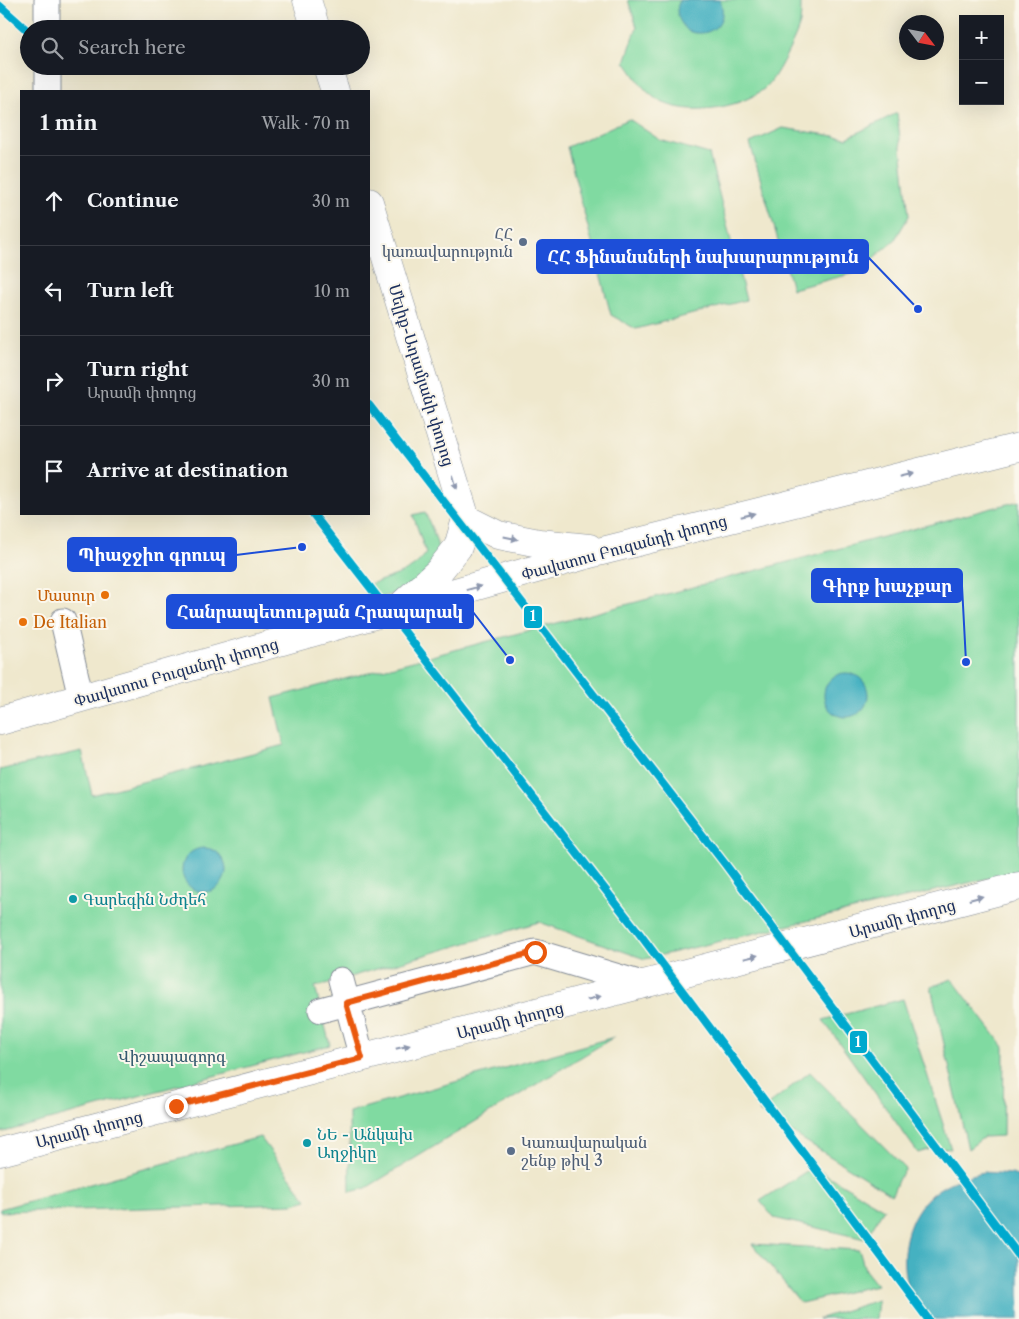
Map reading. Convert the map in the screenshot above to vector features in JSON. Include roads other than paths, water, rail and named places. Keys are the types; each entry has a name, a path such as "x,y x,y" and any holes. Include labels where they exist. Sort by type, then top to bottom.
{"street":[{"path":"307,0 313,20"},
{"path":"331,75 335,90"},
{"name":"Մելիք-Ադամյանի փողոց","path":"370,205 466,519"},
{"name":"Փավստոս Բուզանդի փողոց","path":"0,721 616,548 1019,447"},
{"path":"394,611 440,571 458,547 466,519 498,535 539,543 575,548 616,548"},
{"name":"Արամի փողոց","path":"0,1152 1019,886"}],"lane":[{"path":"47,0 47,20"},
{"path":"48,75 48,90"},
{"path":"63,621 80,698"},
{"path":"321,1010 343,992 535,952 645,984"},
{"path":"343,992 362,1058"}],"water":[{"path":"680,0 720,0 722,16 720,22 716,27 704,33 688,31 678,17 677,9"},
{"path":"842,673 850,673 862,679 868,695 862,711 850,717 842,717 830,711 824,699 824,691 830,679"},
{"path":"200,848 208,848 220,854 226,870 220,886 208,892 200,892 188,886 182,874 182,866 188,854"},
{"path":"983,1172 1012,1174 1019,1177 1019,1319 926,1319 913,1303 907,1287 904,1259 908,1231 921,1206 937,1190 949,1183"}],"metro line":[{"name":"1","path":"0,6 20,24"},
{"name":"1","path":"370,406 725,864 1019,1256"},
{"name":"1","path":"314,515 639,933 928,1319"}],"place":[{"name":"ՀՀ կառավարություն","path":"523,242"},
{"name":"ՀՀ Ֆինանսների նախարարություն","path":"918,309"},
{"name":"Պիաջջիո գրուպ","path":"302,547"},
{"name":"Մասուր","path":"105,595"},
{"name":"De Italian","path":"23,622"},
{"name":"Հանրապետության Հրապարակ","path":"510,660"},
{"name":"Գիրք խաչքար","path":"966,662"},
{"name":"Գարեգին Նժդեհ","path":"73,899"},
{"name":"ՆԵ - Անկախ Աղջիկը","path":"307,1143"},
{"name":"Կառավարական շենք թիվ 3","path":"511,1151"}],"park label":[{"name":"Վիշապագորգ","path":"172,1056"}]}
